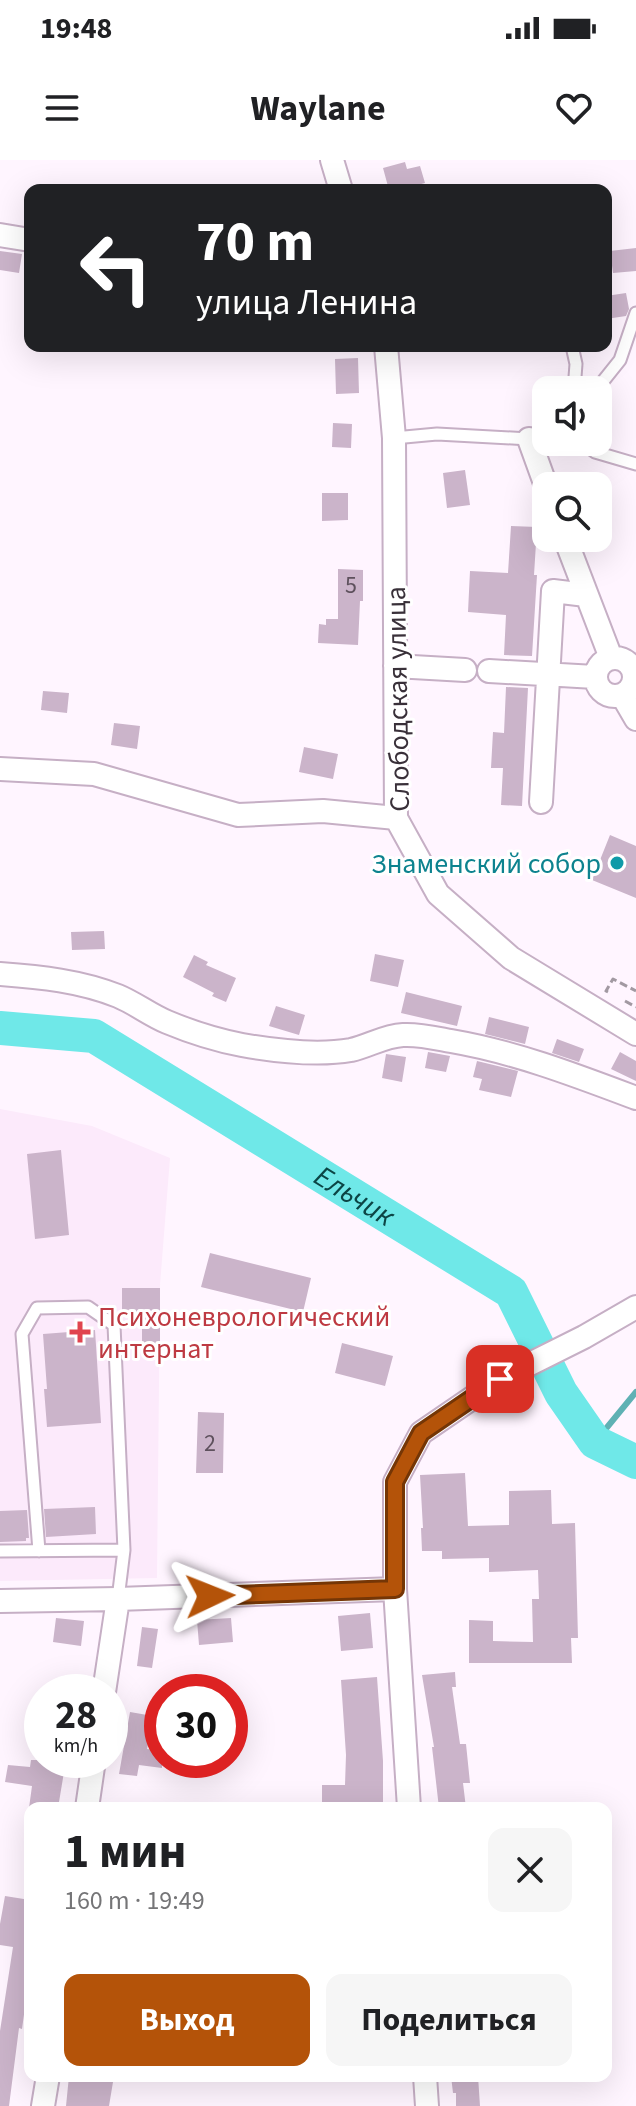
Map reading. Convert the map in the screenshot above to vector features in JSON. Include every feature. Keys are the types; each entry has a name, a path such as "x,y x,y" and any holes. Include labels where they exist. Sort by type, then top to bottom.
{"street":[{"path":"332,160 339,184"},
{"path":"0,235 24,239"},
{"name":"Слободская улица","path":"387,352 394,438 396,818 438,894 511,958 636,1034"},
{"path":"570,552 611,658"},
{"path":"541,802 553,591 586,595"},
{"path":"611,658 627,662 634,673 632,687 622,695 604,694 595,677 599,666 611,658"},
{"path":"395,666 465,670"},
{"path":"489,671 595,677"},
{"path":"622,695 636,719"},
{"path":"0,769 94,774 238,815 323,811 396,818"},
{"path":"0,974 46,977 84,984 121,997 166,1022 204,1036 243,1045 334,1052 356,1049 379,1039 402,1035 427,1036 547,1065 636,1098"},
{"path":"409,1802 395,1589 395,1482 421,1433 500,1379 636,1307"},
{"path":"0,1601 395,1589"},
{"path":"107,1674 118,1599"},
{"path":"88,1802 91,1778"},
{"path":"43,2106 47,2082"},
{"path":"425,2082 427,2106"}],"lane":[{"path":"607,376 620,360 636,313"},
{"path":"573,352 575,376"},
{"path":"394,438 437,434 532,437"},
{"path":"609,456 636,464"},
{"path":"39,1551 22,1334 37,1308 88,1307 114,1325 124,1550 118,1599"},
{"path":"0,1551 124,1550"}],"path":[{"path":"636,991 613,979 606,991 636,1007"}],"shaded area":[{"name":"Психоневрологический интернат","path":"0,1109 92,1126 170,1158 160,1285 157,1578 0,1581"}],"building":[{"path":"405,162 407,169 420,166 425,183 387,184 383,168"},
{"path":"636,248 636,271 613,273 612,251"},
{"path":"0,251 22,254 19,273 0,270"},
{"path":"626,293 629,309 626,316 612,318 612,295"},
{"path":"358,358 359,393 336,394 335,359"},
{"path":"333,423 352,424 351,448 332,447"},
{"path":"465,470 470,505 447,508 443,473"},
{"path":"322,493 348,493 348,520 322,521"},
{"path":"511,526 532,527 534,575 537,575 532,656 504,655 506,615 468,612 470,571 508,573"},
{"path":"338,569 363,570 358,645 318,643 319,624 326,625 326,619 338,619"},
{"path":"506,687 528,688 522,806 501,805 503,768 491,768 493,732 504,733"},
{"path":"43,691 69,693 67,713 41,710"},
{"path":"114,723 140,726 137,749 111,745"},
{"path":"304,747 338,754 333,779 299,772"},
{"name":"Знаменский собор","path":"610,835 636,846 636,898 592,880"},
{"path":"104,931 105,949 72,950 71,932"},
{"path":"375,954 404,960 398,987 370,981"},
{"path":"194,955 208,962 206,965 236,978 226,1002 183,977"},
{"path":"406,992 462,1006 457,1026 401,1013"},
{"path":"276,1006 305,1015 299,1035 269,1026"},
{"path":"489,1017 529,1027 525,1044 485,1034"},
{"path":"557,1039 584,1049 579,1062 552,1053"},
{"path":"428,1052 450,1056 446,1072 425,1068"},
{"path":"620,1052 636,1061 636,1081 611,1069"},
{"path":"386,1054 406,1057 402,1082 382,1078"},
{"path":"477,1061 518,1071 511,1097 479,1090 482,1079 473,1077"},
{"path":"61,1150 69,1235 35,1239 27,1154"},
{"path":"210,1253 311,1278 303,1312 201,1287"},
{"path":"122,1288 160,1288 160,1347 142,1347 142,1316 122,1316"},
{"path":"95,1330 101,1423 47,1427 43,1334"},
{"path":"342,1343 393,1356 385,1386 335,1373"},
{"path":"198,1412 224,1413 223,1473 196,1473"},
{"path":"465,1473 468,1526 509,1525 509,1491 551,1490 552,1524 575,1523 578,1638 571,1638 572,1663 469,1663 469,1620 493,1621 493,1641 533,1642 532,1599 539,1599 538,1570 489,1572 489,1558 442,1559 442,1551 422,1551 420,1475"},
{"path":"95,1507 96,1534 46,1537 44,1509"},
{"path":"27,1510 29,1538 26,1541 0,1542 0,1511"},
{"path":"370,1613 373,1648 341,1651 338,1616"},
{"path":"56,1618 84,1621 81,1646 53,1642"},
{"path":"231,1618 233,1642 199,1645 197,1620"},
{"path":"142,1627 158,1629 152,1668 137,1666"},
{"path":"455,1672 456,1687 452,1687 460,1744 466,1744 470,1783 463,1783 465,1802 438,1802 434,1747 422,1675"},
{"path":"377,1677 383,1802 322,1802 322,1785 345,1785 341,1680"},
{"path":"130,1712 144,1714 144,1766 139,1765 137,1776 128,1775"},
{"path":"8,1765 24,1766 24,1778 63,1778 59,1802 30,1802 32,1786 5,1782"},
{"path":"5,1896 24,1899 24,2014 22,2029 19,2028 9,2106 0,2106 0,2031 13,1947 0,1945"},
{"path":"68,2082 113,2082 109,2106 66,2106"},
{"path":"452,2082 478,2082 480,2106 456,2106 456,2093 453,2093"}],"waterway":[{"name":"Ельчик","path":"0,1028 94,1036 511,1292 561,1393 595,1442 636,1462"},
{"path":"595,1442 636,1392"}],"place":[{"name":"Знаменский собор","path":"617,863"},
{"name":"Психоневрологический интернат","path":"80,1332"}],"route":[{"path":"210,1596 395,1589 395,1482 421,1433 500,1379"}]}
